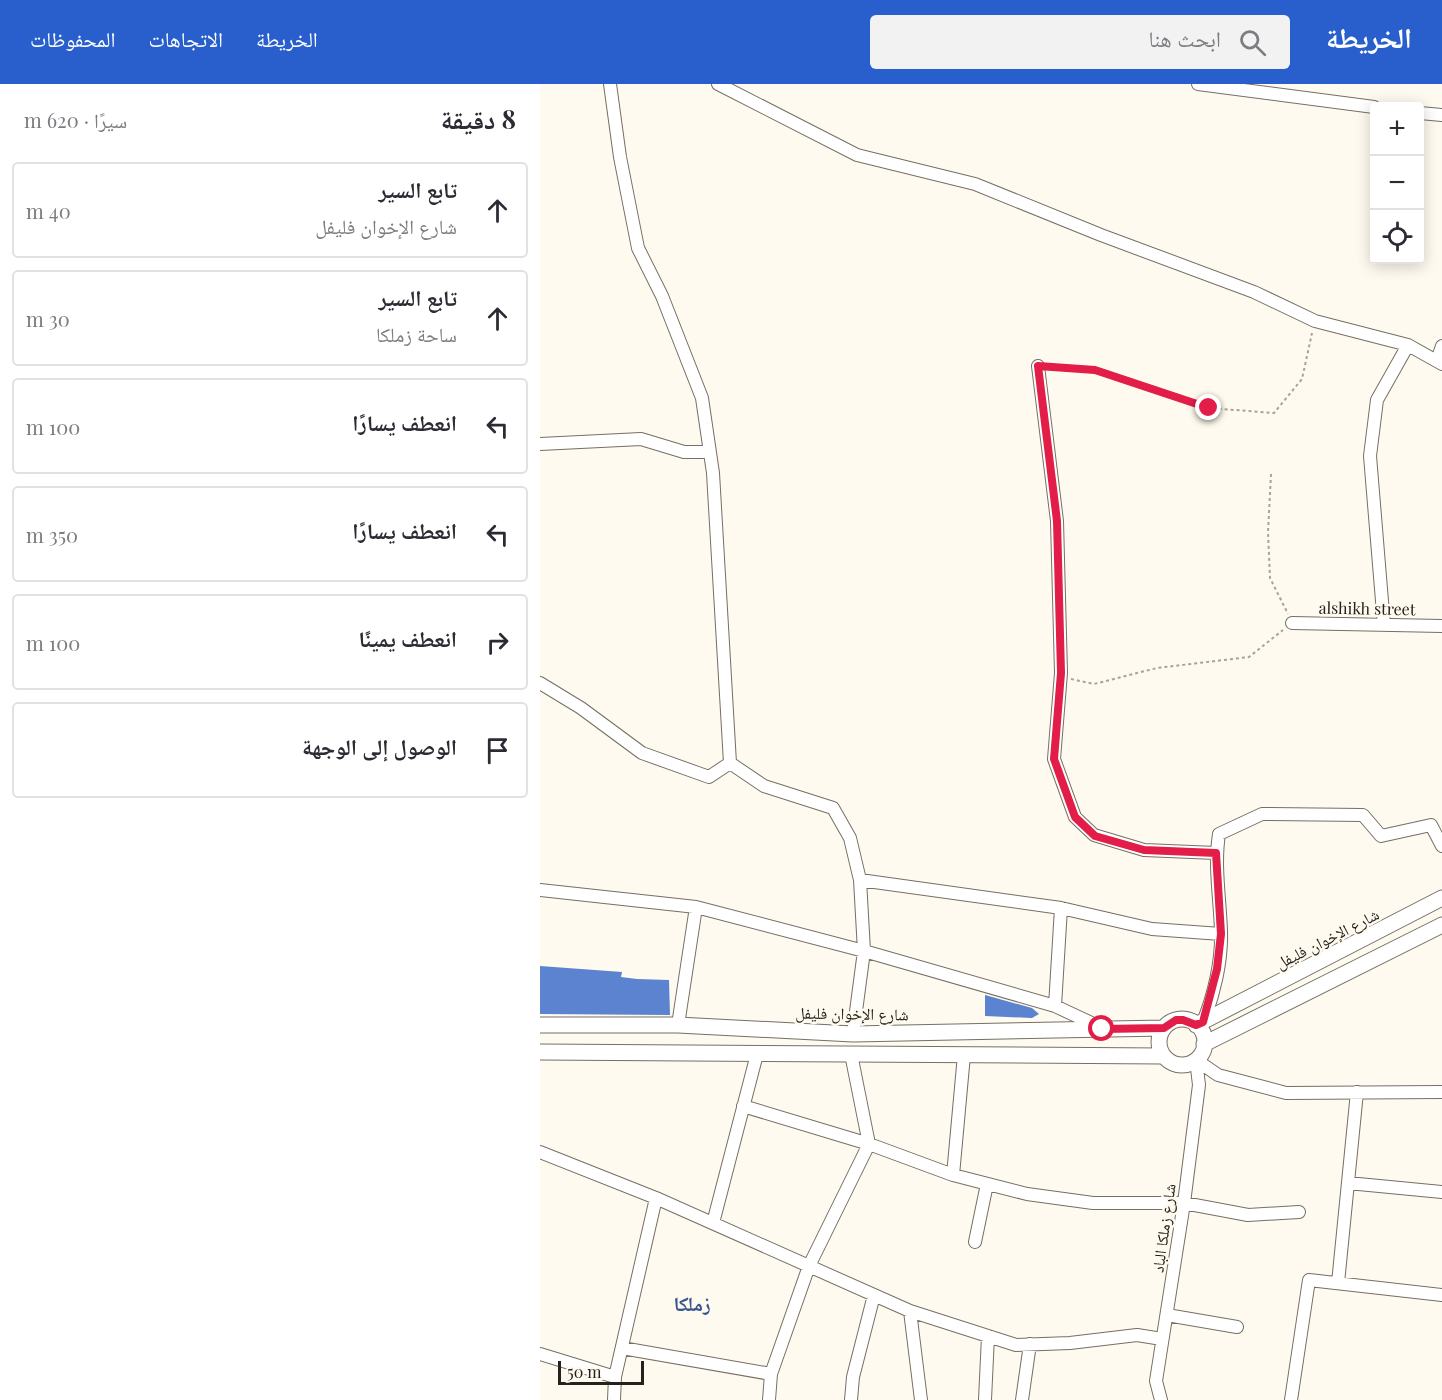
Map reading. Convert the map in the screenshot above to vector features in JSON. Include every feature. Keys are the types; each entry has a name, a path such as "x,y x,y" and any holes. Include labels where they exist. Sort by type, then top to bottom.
{"main road":[{"name":"شارع الإخوان فليفل","path":"1200,1024 1442,898"},
{"path":"1204,1044 1442,925"},
{"path":"1176,1020 1200,1024 1204,1044 1196,1060 1191,1064 1178,1065 1163,1056 1159,1041 1164,1028 1176,1020"},
{"name":"شارع الإخوان فليفل","path":"540,1025 678,1025 853,1034 1164,1028"},
{"path":"540,1052 1163,1056"}],"street":[{"path":"610,84 638,248 662,296 702,399 713,473 721,589 725,712 730,763"},
{"path":"718,84 857,155 975,184 1101,235 1254,292 1315,321 1408,345 1439,363 1442,346"},
{"path":"1198,84 1370,106"},
{"path":"1424,114 1442,116"},
{"path":"1384,625 1370,456 1377,400 1408,345"},
{"path":"1038,366 1057,521 1060,677 1054,759 1075,817 1095,836 1144,850 1216,853"},
{"path":"540,444 641,439 684,452 710,452"},
{"name":"alshikh street","path":"1292,622 1442,626"},
{"path":"540,683 581,708 642,753 709,777 730,763"},
{"path":"730,763 764,786 833,807 850,838 860,880 864,951 853,1034"},
{"path":"1200,1024 1217,969 1221,934 1216,853 1219,834 1262,814 1363,815 1381,836 1431,825 1442,846"},
{"path":"860,880 1061,908 1152,929 1221,934"},
{"path":"540,890 696,907 864,951 1055,1006 1102,1029"},
{"path":"678,1025 696,907"},
{"path":"1055,1006 1061,908"},
{"path":"713,1223 757,1054"},
{"path":"769,1400 771,1374 809,1266 869,1144 851,1054"},
{"path":"953,1175 964,1055"},
{"path":"1196,1060 1218,1075 1286,1093 1442,1092"},
{"name":"شارع زملكا الباد","path":"1161,1400 1156,1381 1184,1203 1199,1084 1196,1060"},
{"path":"1338,1284 1357,1092"},
{"path":"743,1106 869,1144 953,1175 1027,1194 1093,1203 1184,1203 1248,1215 1299,1212"},
{"path":"540,1152 656,1198 910,1311 1016,1345 1070,1343 1137,1335 1162,1339"},
{"path":"1348,1183 1442,1192"},
{"path":"975,1242 987,1184"},
{"path":"614,1400 615,1377 656,1198"},
{"path":"1291,1400 1309,1280 1442,1295"},
{"path":"851,1400 853,1377 874,1295"},
{"path":"910,1311 921,1400"},
{"path":"1167,1316 1237,1327"},
{"path":"985,1400 988,1336"},
{"path":"1022,1400 1030,1344"},
{"path":"622,1348 771,1374"},
{"path":"540,1354 615,1377"}],"path":[{"path":"1038,366 1095,370 1209,408 1274,413 1302,379 1315,321"},
{"path":"1060,677 1095,684 1156,668 1249,657 1292,622 1270,578 1268,532 1271,474"}],"building":[{"path":"540,966 622,972 621,977 669,980 670,1015 540,1014"},
{"path":"985,995 1032,1008 1039,1014 1032,1018 985,1016"}],"district":[{"name":"زملكا","path":"692,1302"}],"route":[{"path":"1102,1029 1164,1028 1176,1020 1190,1021 1196,1025 1203,1022 1217,969 1221,934 1216,853 1144,850 1095,836 1075,817 1054,759 1061,673 1057,521 1038,366 1095,370 1209,408"}]}
